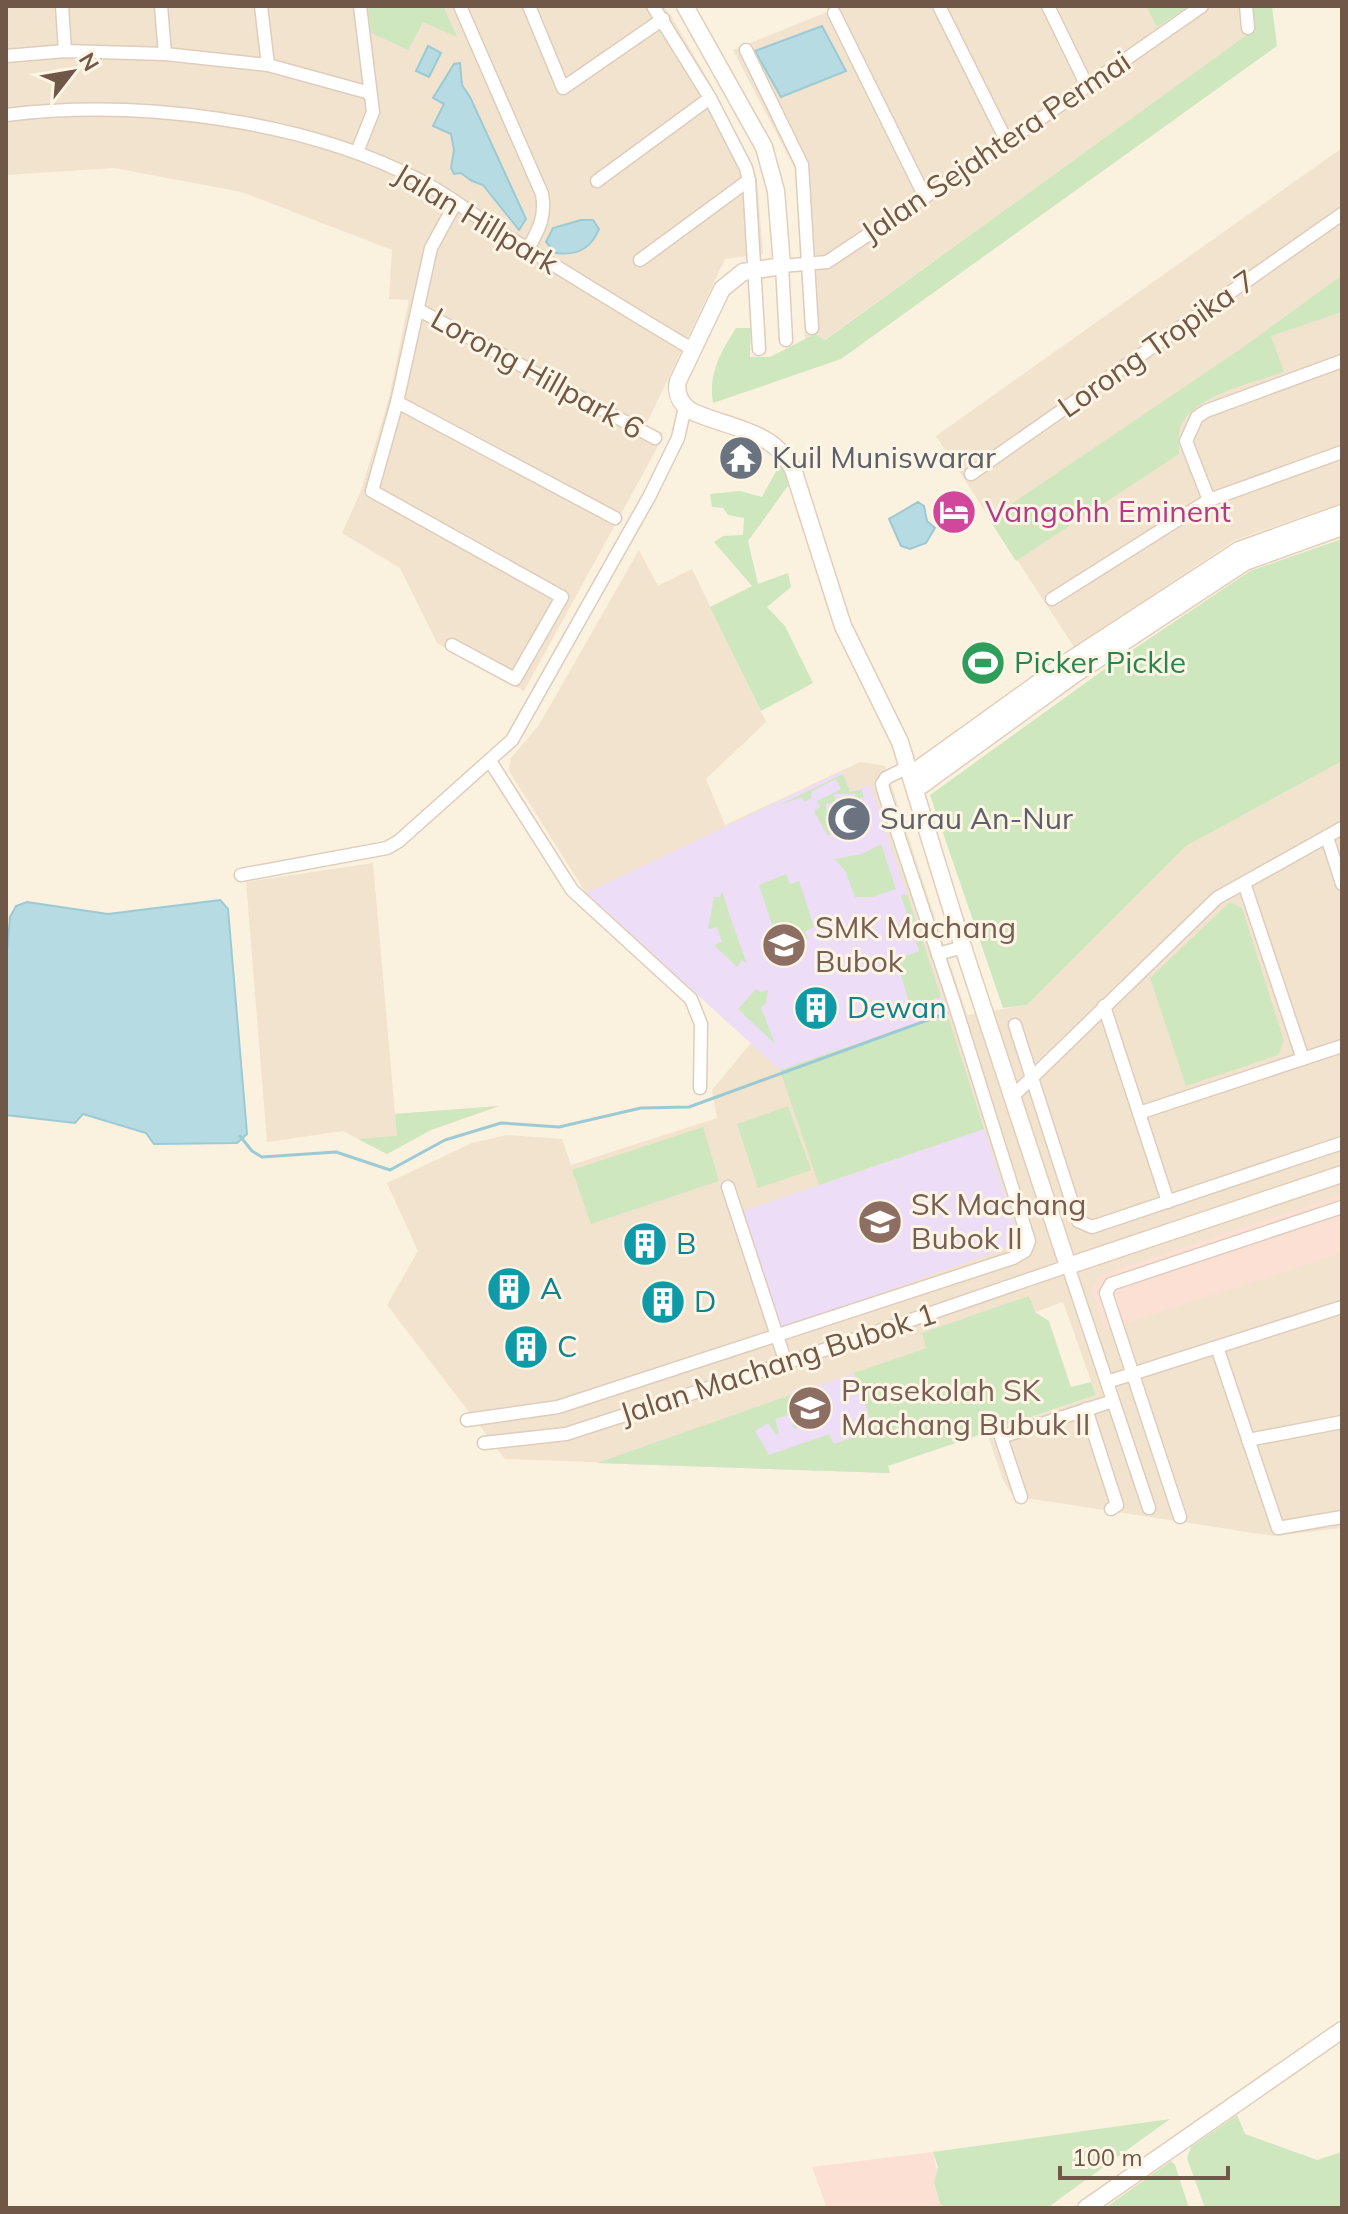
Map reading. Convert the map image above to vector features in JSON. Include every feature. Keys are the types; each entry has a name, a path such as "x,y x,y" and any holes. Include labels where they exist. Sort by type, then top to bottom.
{"main road":[{"path":"685,6 764,147 776,191 782,266 743,272 722,289 677,387 685,407 757,435 778,449 788,460 798,482 843,626 890,718 911,777 963,947 1068,1266 1342,1174"},
{"path":"986,730 1066,663 1239,550 1342,513"},
{"path":"911,777 1245,562 1342,527"},
{"path":"1086,2208 1342,2030"}],"street":[{"path":"62,6 65,51"},
{"path":"161,6 165,54"},
{"path":"261,6 268,65"},
{"path":"357,152 373,112 360,6"},
{"path":"460,6 542,194 545,208 543,222 528,249"},
{"path":"529,6 563,88 663,19"},
{"path":"653,6 710,98 749,180 759,349"},
{"path":"939,6 1007,142"},
{"path":"1048,6 1087,86"},
{"name":"Jalan Sejahtera Permai","path":"782,266 827,262 1202,6"},
{"path":"1246,6 1248,28"},
{"path":"834,13 925,197"},
{"path":"746,50 802,165 812,328"},
{"path":"6,56 65,51 165,54 268,65 370,93"},
{"path":"597,181 710,98"},
{"name":"Jalan Hillpark","path":"6,115 70,110 185,115 281,131 357,152 421,180 692,349"},
{"path":"640,260 749,180"},
{"path":"452,645 515,679 562,597 372,491 397,402 431,248 455,204"},
{"name":"Lorong Tropika 7","path":"971,474 1342,214"},
{"path":"782,266 786,340"},
{"name":"Lorong Hillpark 6","path":"419,310 655,438"},
{"path":"1209,500 1186,441 1197,417 1342,361"},
{"path":"397,402 615,518"},
{"path":"241,875 387,848 399,841 512,740 649,497 678,438 685,407"},
{"path":"1052,599 1209,500 1342,452"},
{"path":"490,761 572,890 691,999 701,1024 700,1088"},
{"path":"467,1420 558,1407 1013,1258 1025,1251 1029,1241 882,784 886,778 911,777"},
{"path":"1012,1097 1217,898 1342,828"},
{"path":"1327,837 1342,884"},
{"path":"1244,883 1303,1059"},
{"path":"938,954 963,947"},
{"path":"1104,1006 1168,1202"},
{"path":"1015,1025 1078,1221 1083,1225 1092,1227 1342,1143"},
{"path":"970,1051 994,1043"},
{"path":"1139,1113 1342,1046"},
{"path":"728,1187 786,1363"},
{"path":"1180,1517 1106,1293 1111,1284 1342,1207"},
{"path":"1068,1266 1149,1508"},
{"name":"Jalan Machang Bubok 1","path":"484,1443 566,1434 786,1363 1068,1266"},
{"path":"1107,1382 1342,1307"},
{"path":"1217,1347 1278,1528 1342,1517"},
{"path":"1021,1497 1001,1437 1113,1401"},
{"path":"1086,1409 1117,1505 1111,1509"},
{"path":"1248,1440 1342,1422"}],"shaded area":[{"path":"6,6 663,6 671,16 713,88 757,180 763,254 725,259 646,425 663,433 662,439 524,691 437,643 400,568 342,533 361,491 389,398 409,300 389,299 392,250 242,192 114,168 6,175"},
{"path":"842,6 1253,6 1252,32 824,340 815,334 805,339 796,171 733,50"},
{"path":"1342,148 1342,503 1235,540 1074,647 936,436"},
{"path":"639,550 658,586 692,569 766,722 706,779 725,825 860,762 885,766 967,1015 1027,1005 1186,846 1342,761 1342,1528 1274,1536 1013,1496 1003,1480 987,1433 1096,1395 1063,1302 1035,1312 922,1334 927,1348 855,1373 890,1473 505,1459 387,1305 418,1251 387,1183 472,1143 507,1135 562,1139 571,1165 717,1118 712,1090 751,1043 586,893 509,771 511,758 539,725"},
{"name":"SMK Machang Bubok","path":"842,771 850,791 870,785 947,1013 780,1070 586,893"},
{"path":"373,863 395,1114 499,1106 431,1130 387,1154 343,1131 267,1142 246,882"},
{"name":"SK Machang Bubok II","path":"984,1129 1017,1233 1012,1246 781,1329 743,1211"},
{"path":"1342,1194 1342,1253 1105,1330 1091,1289 1100,1275"},
{"name":"Prasekolah SK Machang Bubuk II","path":"854,1373 890,1473 597,1463"},
{"path":"933,2152 937,2170 934,2184 940,2204 947,2208 827,2208 812,2167"}],"green space":[{"path":"368,6 443,6 457,37 423,22 408,50 371,33"},
{"path":"1146,6 1189,6 1157,27"},
{"path":"1253,6 1272,6 1277,46 841,359 713,403 712,383 717,364 736,328 751,328 750,357 770,357 815,334 825,340 1251,32"},
{"path":"1342,275 1342,312 1271,336 1284,372 1225,392 1197,407 1180,428 1179,454 1016,561 989,519 1245,346"},
{"path":"780,464 790,483 748,541 758,584 788,573 791,587 767,607 785,626 813,683 761,711 710,607 752,586 714,542 723,536 743,535 744,518 728,515 723,508 712,507 710,494 740,491 762,497"},
{"path":"1342,539 1342,761 1186,846 1027,1005 1003,1008 930,795 1113,663 1250,571"},
{"path":"843,774 850,792 862,789 864,798 856,799 855,794 834,794 835,802 826,804 830,835 827,835 814,811 820,807 817,801 841,789 836,779 812,791 811,798 804,802 802,797 777,806"},
{"path":"881,844 896,889 872,897 855,897 845,870 834,859 862,854"},
{"path":"786,874 790,884 799,881 814,927 805,931 808,939 779,946 759,885"},
{"path":"722,891 729,913 726,915 729,914 747,964 742,960 737,967 714,945 722,942 717,927 708,929 714,897 720,897"},
{"path":"907,894 941,997 911,1008 896,959 919,951 901,896"},
{"path":"1230,902 1242,908 1284,1041 1278,1055 1186,1086 1150,978"},
{"path":"756,989 760,992 768,990 766,1004 761,1007 775,1044 738,1009"},
{"path":"947,1013 984,1129 819,1185 780,1070"},
{"path":"499,1106 431,1130 387,1154 358,1139 397,1136 395,1114"},
{"path":"788,1106 811,1170 758,1188 737,1124"},
{"path":"703,1127 719,1181 591,1224 572,1170"},
{"path":"1029,1296 1035,1312 1049,1321 1071,1387 1091,1382 1096,1395 888,1466 890,1473 597,1463 816,1386 821,1402 810,1406 815,1422 805,1426 802,1418 798,1418 800,1427 794,1429 789,1415 775,1419 779,1433 776,1435 768,1423 755,1431 769,1455 829,1434 834,1444 874,1430 854,1373 926,1348 922,1333"},
{"path":"1237,2115 1245,2134 1317,2160 1342,2152 1342,2208 1205,2208 1187,2158 1191,2147"},
{"path":"1170,2119 1047,2208 947,2208 940,2204 934,2183 938,2167 933,2152"},
{"path":"1171,2161 1189,2208 1105,2208"}],"water":[{"path":"822,26 846,71 781,97 755,51"},
{"path":"428,46 441,53 429,77 416,71"},
{"path":"460,63 462,85 526,219 519,230 483,185 461,173 454,174 451,168 454,150 451,134 433,126 444,104 433,98 454,64"},
{"path":"593,220 599,229 592,242 577,252 556,253 546,242 553,228"},
{"path":"918,502 924,506 927,521 935,528 926,543 910,549 901,546 889,519"},
{"path":"220,900 228,909 247,1134 237,1143 154,1144 146,1133 83,1114 75,1123 6,1115 6,963 10,917 16,906 27,902 108,914"}],"waterway":[{"path":"240,1136 252,1151 262,1157 336,1152 390,1170 445,1140 501,1123 559,1127 641,1108 689,1107 947,1013"}],"place":[{"name":"Kuil Muniswarar","path":"741,458"},
{"name":"Vangohh Eminent","path":"954,512"},
{"name":"Picker Pickle","path":"983,663"},
{"name":"Surau An-Nur","path":"849,819"},
{"name":"SMK Machang Bubok","path":"784,945"},
{"name":"Dewan","path":"816,1008"},
{"name":"SK Machang Bubok II","path":"880,1222"},
{"name":"B","path":"645,1244"},
{"name":"A","path":"509,1289"},
{"name":"D","path":"663,1302"},
{"name":"C","path":"526,1347"},
{"name":"Prasekolah SK Machang Bubuk II","path":"810,1408"}]}
